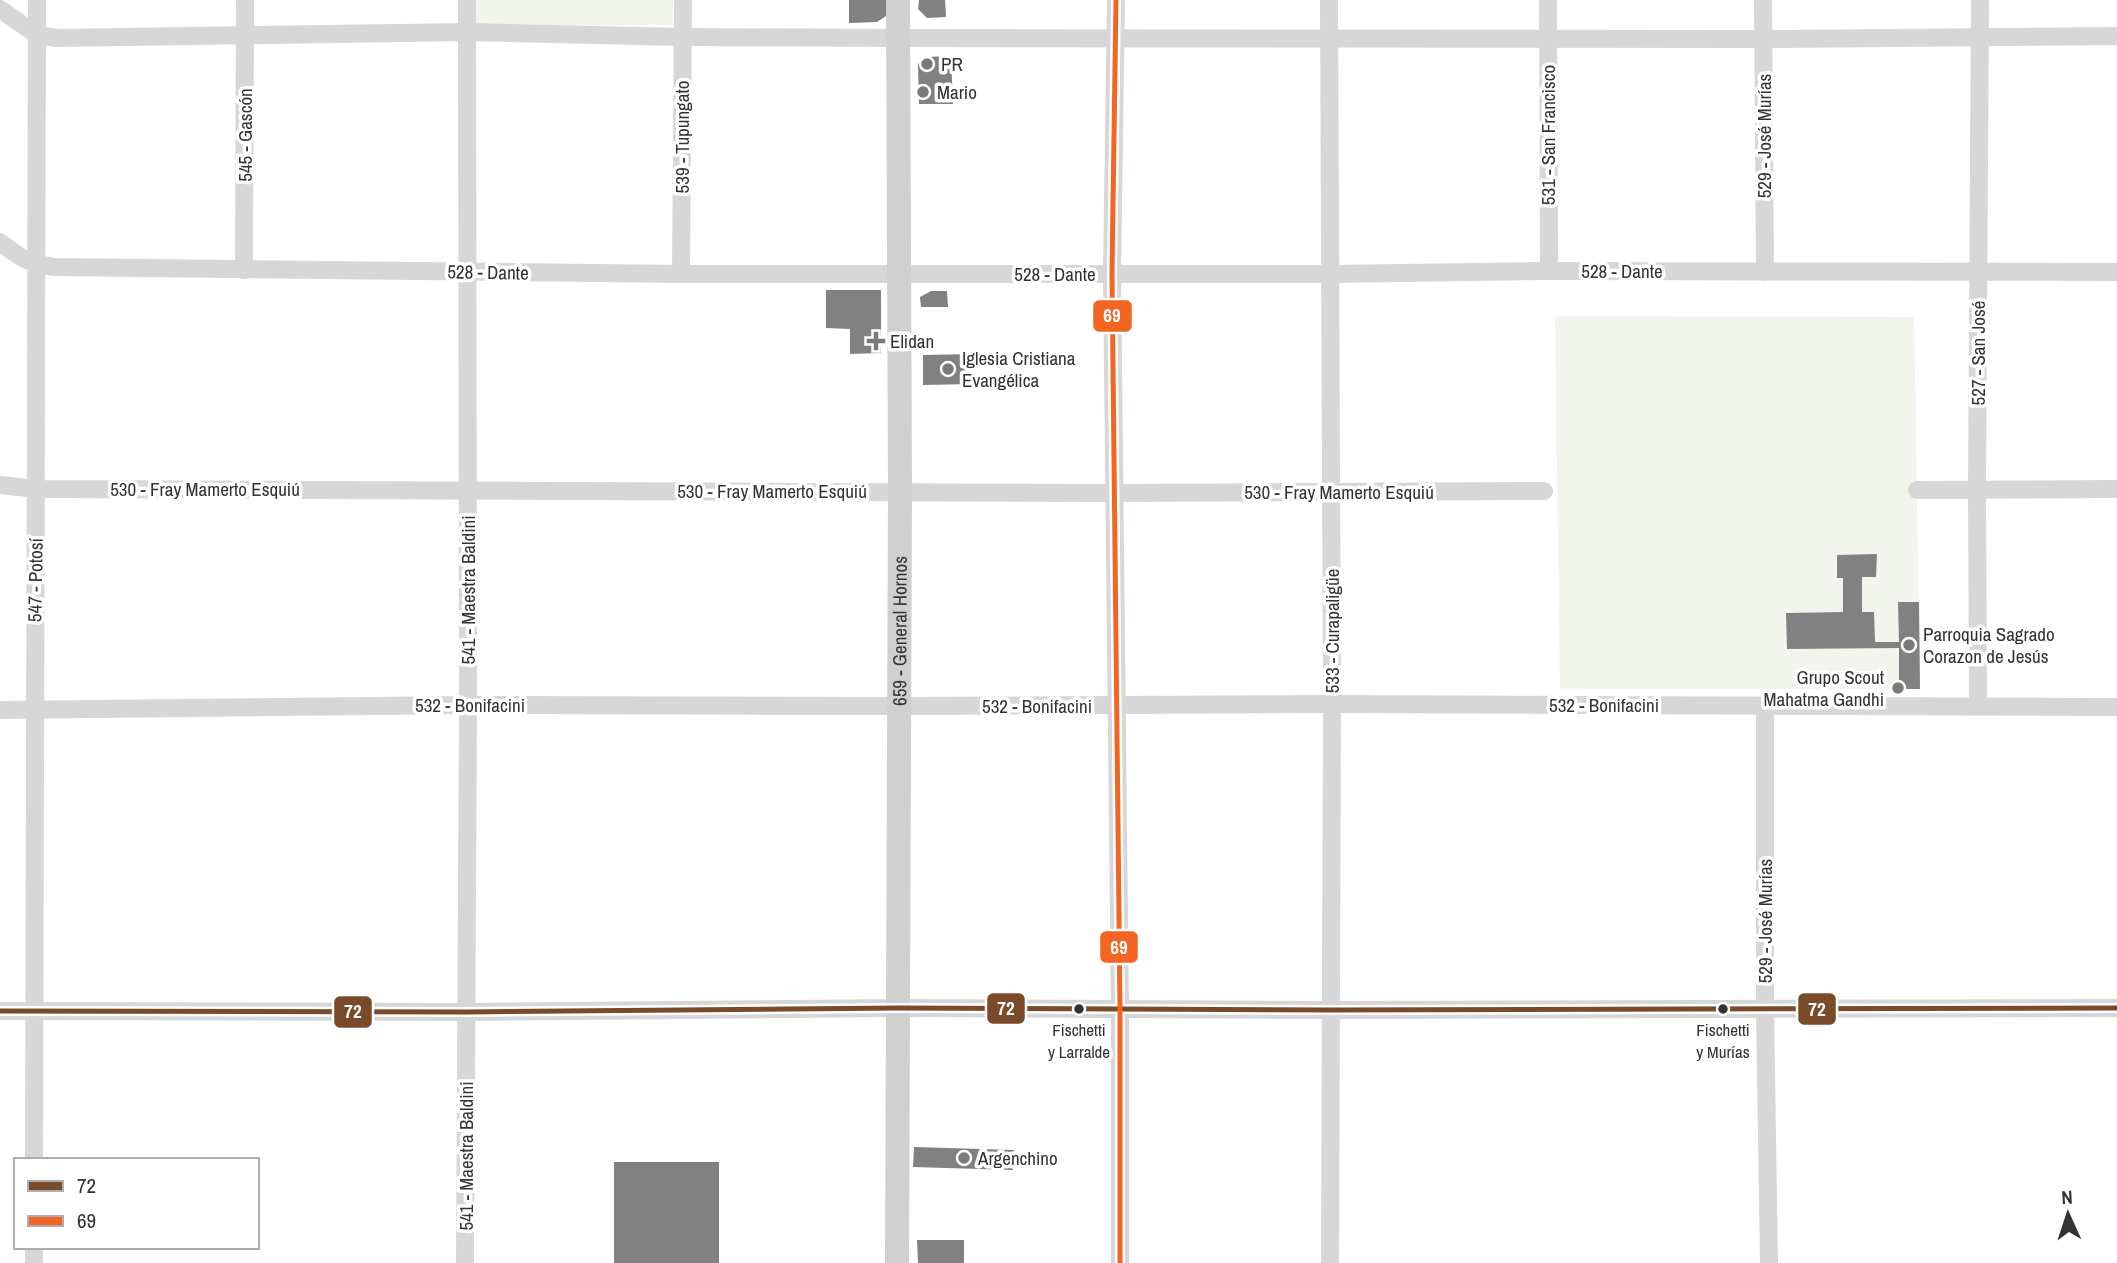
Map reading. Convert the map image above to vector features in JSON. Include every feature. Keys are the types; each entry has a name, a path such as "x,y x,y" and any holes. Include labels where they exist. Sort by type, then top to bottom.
{"street":[{"name":"547 - Potosí","path":"34,1158 33,710 37,0"},
{"name":"545 - Gascón","path":"244,270 245,0"},
{"name":"541 - Maestra Baldini","path":"465,1263 468,705 467,0"},
{"name":"539 - Tupungato","path":"681,274 683,0"},
{"name":"659 - General Hornos","path":"897,1263 900,706 898,0"},
{"path":"1116,0 1112,274 1120,1263"},
{"name":"533 - Curapaligüe","path":"1329,0 1332,704 1330,1263"},
{"name":"531 - San Francisco","path":"1548,0 1549,271"},
{"name":"529 - José Murías","path":"1763,0 1765,272"},
{"name":"527 - San José","path":"1978,706 1980,0"},
{"path":"0,9 37,35 57,38 467,32 898,38 1763,39 2117,36"},
{"name":"528 - Dante","path":"0,242 36,265 244,270 681,274 2117,272"},
{"name":"530 - Fray Mamerto Esquiú","path":"0,485 36,489 1115,493 1544,491"},
{"path":"1917,490 2117,489"},
{"name":"532 - Bonifacini","path":"0,710 468,705 2117,707"},
{"name":"529 - José Murías","path":"1765,705 1765,1007 1769,1263"},
{"path":"0,1011 2117,1008"}],"shaded area":[{"path":"474,0 673,0 673,25 474,26"},
{"path":"1555,316 1914,317 1920,689 1560,689"}],"building":[{"path":"849,0 886,0 886,16 877,22 849,23"},
{"path":"919,0 945,0 946,17 927,18 918,9"},
{"path":"951,56 953,104 919,104 918,64 926,57"},
{"path":"826,290 881,290 881,353 850,354 850,329 826,328"},
{"path":"931,291 947,291 948,307 921,307 920,297"},
{"name":"Iglesia Cristiana Evangélica","path":"973,354 973,384 923,385 923,355"},
{"path":"1877,554 1876,577 1862,577 1862,612 1874,612 1875,642 1899,642 1898,602 1919,602 1920,689 1899,689 1899,648 1787,649 1786,613 1843,612 1843,578 1837,578 1837,555"},
{"name":"Argenchino","path":"914,1147 1014,1150 1013,1170 913,1167"},
{"path":"614,1162 719,1162 719,1263 614,1263"},
{"path":"917,1240 964,1240 964,1263 918,1263"}],"transit line":[{"name":"69","path":"1116,0 1112,273 1120,1263"},
{"name":"72","path":"0,1011 2117,1008"}],"place":[{"name":"PR","path":"927,64"},
{"name":"Mario","path":"923,92"},
{"name":"Elidan","path":"876,341"},
{"name":"Iglesia Cristiana Evangélica","path":"948,369"},
{"name":"Parroquia Sagrado Corazon de Jesús","path":"1909,645"},
{"name":"Grupo Scout Mahatma Gandhi","path":"1898,688"},
{"name":"Fischetti y Larralde","path":"1079,1009"},
{"name":"Fischetti y Murías","path":"1723,1009"},
{"name":"Argenchino","path":"964,1158"}]}
